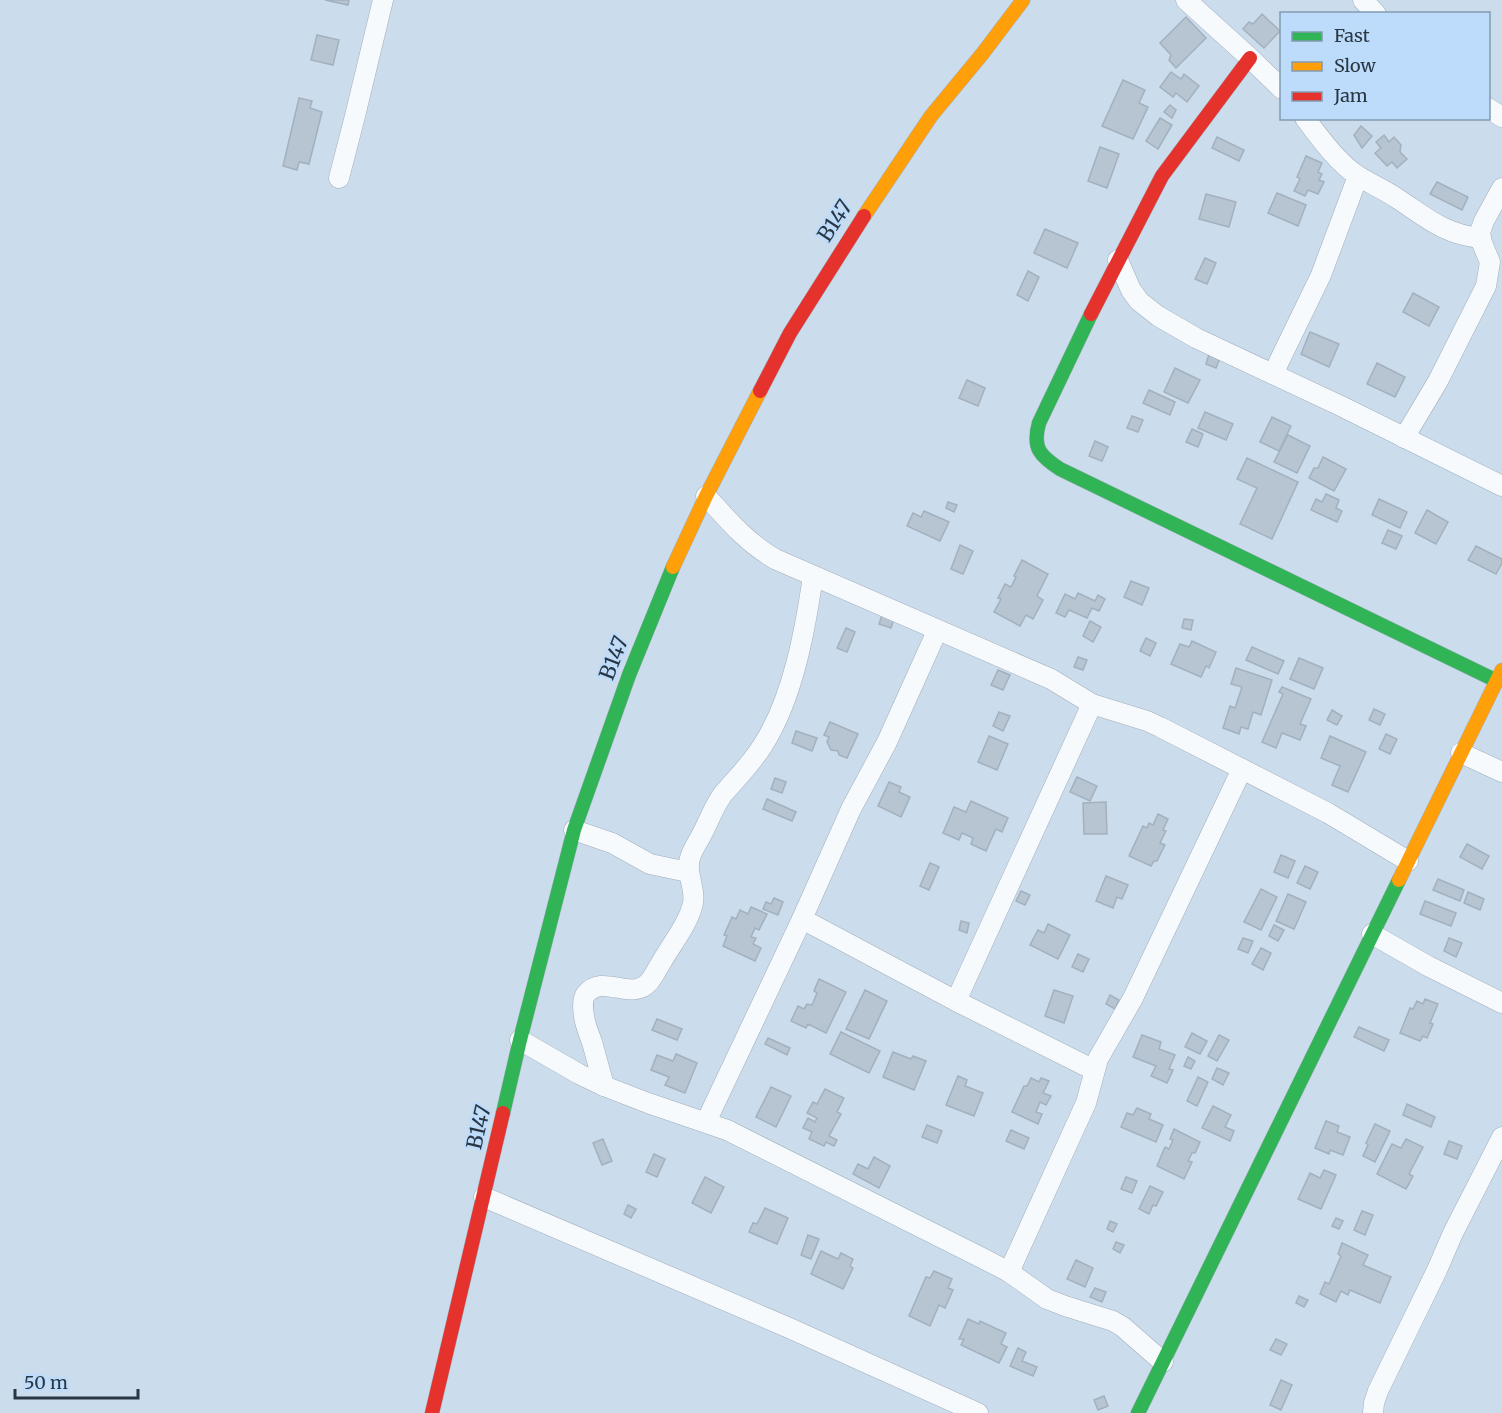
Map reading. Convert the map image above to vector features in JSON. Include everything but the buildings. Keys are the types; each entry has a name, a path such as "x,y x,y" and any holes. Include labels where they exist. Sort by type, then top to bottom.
{"street":[{"path":"339,178 383,0"},
{"name":"B147","path":"432,1413 520,1040 574,830 629,675 671,572 706,496 790,333 854,230 931,116 1023,0"},
{"path":"1186,0 1280,88"},
{"path":"1363,0 1374,12"},
{"path":"1138,1413 1499,675 1060,468 1041,455 1036,446 1035,435 1038,423 1118,260 1162,177 1250,58"},
{"path":"1306,120 1321,140 1358,176 1396,197 1442,228 1456,234 1480,238"},
{"path":"1273,374 1321,275 1358,176"},
{"path":"1404,438 1438,381 1486,286 1490,262 1480,238 1480,232 1502,188"},
{"path":"1118,260 1131,290 1139,301 1152,312 1196,338 1502,486"},
{"path":"706,496 738,532 775,559 1051,679 1092,704 1160,727 1328,813 1408,861"},
{"path":"604,1086 584,1016 583,1002 586,994 595,988 606,986 635,991 645,986 675,940 693,902 688,872 689,859 716,805 762,747 788,692 806,622 813,576"},
{"path":"706,1122 851,809 887,742 937,631"},
{"path":"956,1001 1092,704"},
{"path":"1461,753 1502,772"},
{"path":"1009,1272 1086,1102 1098,1059 1133,998 1242,769"},
{"path":"574,830 612,843 650,864 688,872"},
{"path":"802,919 956,1001 1094,1070"},
{"path":"1372,934 1428,966 1502,1003"},
{"path":"520,1040 604,1086 727,1130 1009,1272 1047,1299 1113,1321 1163,1362"},
{"path":"1373,1413 1378,1391 1502,1137"},
{"path":"484,1197 787,1327 978,1413"}],"traffic: fast":[{"path":"1091,314 1039,423 1037,445 1047,460 1060,469 1497,681"},
{"path":"503,1113 574,830 629,675 673,567"},
{"path":"1138,1413 1399,880"}],"traffic: slow":[{"path":"864,216 931,116 1023,0"},
{"path":"673,567 706,496 760,391"},
{"path":"1399,880 1502,670"}],"traffic: jam":[{"path":"1091,314 1162,176 1250,58"},
{"path":"760,391 790,333 864,216"},
{"path":"432,1413 503,1113"}]}
